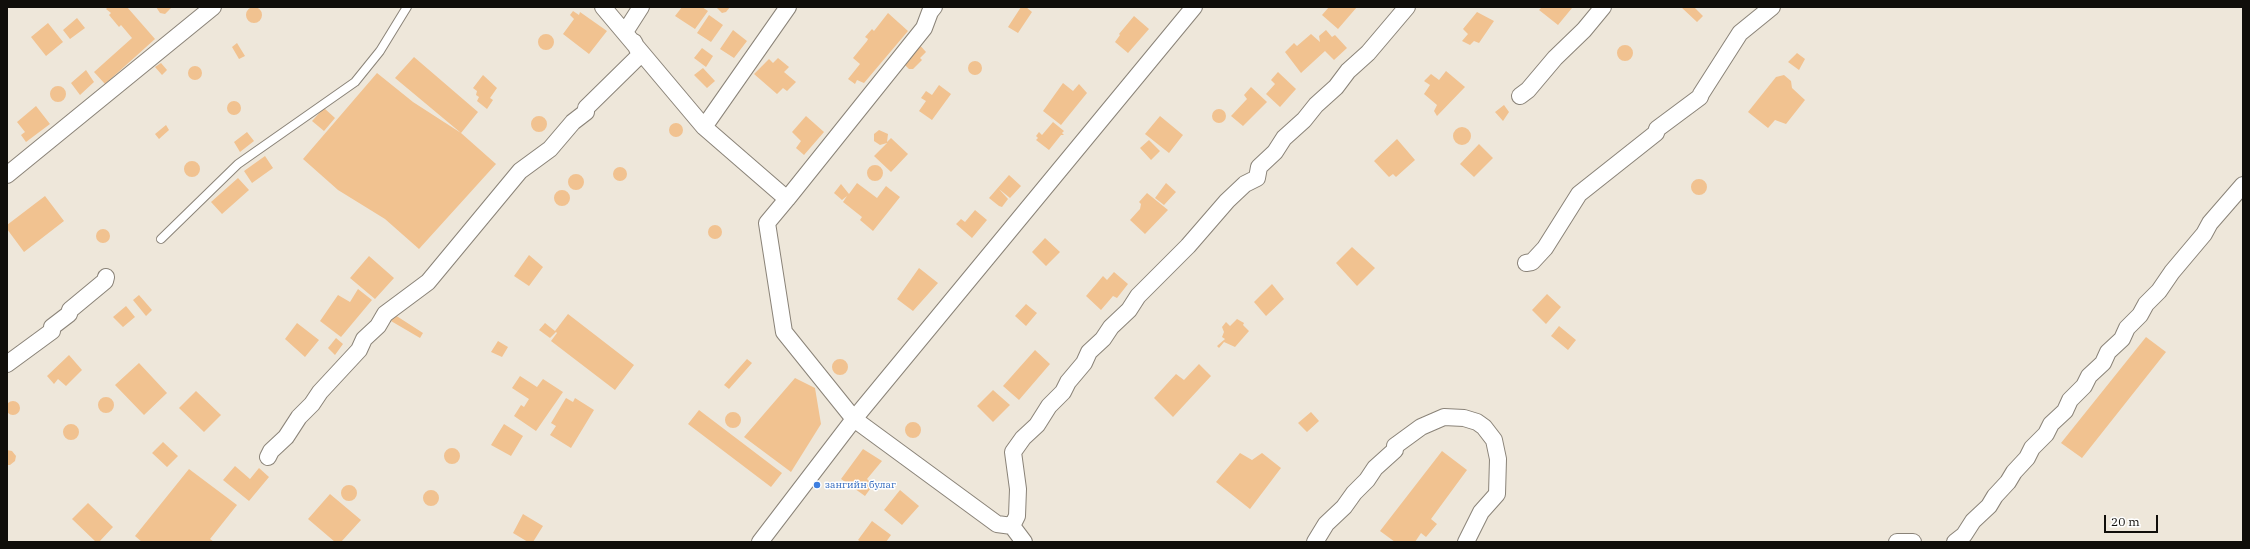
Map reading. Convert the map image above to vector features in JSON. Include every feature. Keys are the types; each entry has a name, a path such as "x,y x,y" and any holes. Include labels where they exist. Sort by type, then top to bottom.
{"street":[{"path":"7,175 213,7"},
{"path":"603,7 704,127 787,199"},
{"path":"629,37 642,7"},
{"path":"704,127 788,7"},
{"path":"934,7 930,12 924,28 767,223 784,332 854,419 997,524 1012,526 1024,542"},
{"path":"760,542 854,419 1194,7"},
{"path":"1012,526 1017,516 1018,489 1013,452 1023,438 1037,425 1049,406 1062,392 1068,382 1084,363 1090,352 1103,339 1111,327 1129,310 1138,296 1188,246 1227,201 1245,184 1257,178 1259,167 1316,105 1336,87 1348,71 1368,53 1407,7"},
{"path":"1520,96 1528,90 1555,58 1584,30 1603,7"},
{"path":"1526,263 1532,262 1546,248 1578,194 1656,133 1657,129 1700,98 1701,94 1740,32 1772,7"},
{"path":"268,457 271,451 286,437 299,417 312,404 320,392 359,350 364,339 378,326 385,314 428,282 520,171 550,149 573,122 586,112 586,108 640,55 629,37"},
{"path":"1954,542 1964,535 1974,521 1989,506 1995,496 2027,458 2032,448 2046,434 2051,424 2065,411 2070,400 2084,386 2089,376 2103,362 2108,352 2140,315 2146,304 2159,291 2172,272 2223,210 2228,200 2243,185"},
{"path":"7,364 52,331 52,327 69,314 70,310 105,281 106,277"},
{"path":"1315,542 1326,524 1344,507 1375,468 1395,450 1395,446 1421,427 1444,417 1464,418 1477,422 1484,427 1494,440 1498,460 1497,494 1481,512 1466,542"},
{"path":"1897,542 1913,542"}],"lane":[{"path":"161,239 238,164 355,82 380,51 407,7"}],"building":[{"path":"108,7 127,7 155,39 105,84 94,72 132,38 121,25 119,27 109,15 111,13 106,9"},
{"path":"156,7 172,7 165,14 160,13"},
{"path":"251,7 257,7 262,12 260,21 257,23 251,23 246,18 246,12"},
{"path":"682,7 702,7 708,11 695,29 675,16"},
{"path":"716,7 730,7 726,12 722,13"},
{"path":"1021,7 1026,7 1032,12 1018,33 1008,27"},
{"path":"1329,7 1357,7 1338,29 1322,15"},
{"path":"1542,7 1572,8 1558,25 1539,10"},
{"path":"1681,7 1694,7 1703,16 1697,22"},
{"path":"573,11 579,15 580,12 607,31 589,54 563,34 574,19 570,15"},
{"path":"1477,12 1494,21 1479,43 1474,41 1470,45 1462,41 1468,34 1463,29"},
{"path":"888,13 908,31 864,83 857,80 855,84 848,79 860,64 853,58 867,41 868,39 865,37 872,29 874,31"},
{"path":"709,15 723,25 711,42 697,33"},
{"path":"1134,16 1149,29 1128,53 1115,42 1120,35 1119,34"},
{"path":"77,18 85,28 70,39 63,30"},
{"path":"48,23 63,42 46,56 31,37"},
{"path":"733,30 747,41 734,58 720,49"},
{"path":"1326,30 1332,37 1335,35 1347,48 1334,60 1325,51 1301,73 1285,52 1294,43 1297,46 1311,34 1320,42 1319,36"},
{"path":"546,34 553,39 554,42 549,49 546,50 539,45 538,42 543,35"},
{"path":"917,42 926,52 920,58 922,60 913,69 909,69 899,59"},
{"path":"237,43 245,56 239,59 232,47"},
{"path":"1625,45 1631,47 1633,53 1631,59 1625,61 1619,59 1617,53 1619,47"},
{"path":"702,48 713,56 706,67 694,58"},
{"path":"1797,53 1805,59 1799,70 1788,62"},
{"path":"414,57 478,112 461,133 395,78"},
{"path":"778,58 789,67 784,72 796,82 787,91 783,88 777,94 754,74 769,59 773,63"},
{"path":"975,61 980,63 982,68 980,73 975,75 970,73 968,68 970,63"},
{"path":"161,63 167,70 162,75 155,67"},
{"path":"192,66 198,66 202,70 202,76 198,80 192,80 188,76 188,70"},
{"path":"703,68 715,81 707,88 694,75"},
{"path":"86,70 94,82 80,95 71,83"},
{"path":"1446,71 1465,87 1437,116 1434,111 1437,105 1424,94 1430,85 1424,81 1431,74 1439,80"},
{"path":"1278,72 1296,89 1280,107 1266,94 1275,84 1271,80"},
{"path":"377,73 413,102 461,133 496,164 419,249 385,219 338,190 303,159"},
{"path":"483,75 497,88 490,98 493,100 487,109 477,101 479,97 476,95 477,91 473,88"},
{"path":"1784,75 1791,81 1792,88 1805,100 1786,124 1775,120 1768,128 1748,112 1776,77"},
{"path":"1063,83 1073,91 1079,84 1087,93 1061,125 1043,111"},
{"path":"939,85 951,94 932,120 919,111 926,101 921,98 926,91 932,95"},
{"path":"55,86 61,86 66,91 64,100 61,102 55,102 50,97 50,91"},
{"path":"1251,87 1267,102 1243,126 1231,116 1247,99 1244,95"},
{"path":"231,101 237,101 241,105 241,111 237,115 231,115 227,111 227,105"},
{"path":"1504,105 1509,112 1503,121 1495,112"},
{"path":"36,106 50,124 26,142 21,135 25,132 17,122"},
{"path":"324,108 335,118 324,131 312,121"},
{"path":"1219,109 1224,111 1226,116 1224,121 1219,123 1214,121 1212,116 1214,111"},
{"path":"539,116 546,121 547,124 542,131 539,132 532,127 531,124 536,117"},
{"path":"806,116 824,132 804,155 796,148 801,141 792,132"},
{"path":"1160,116 1183,135 1169,153 1145,134"},
{"path":"1053,122 1064,131 1062,133 1064,135 1061,135 1049,150 1036,140 1038,138 1036,136 1039,132 1042,135"},
{"path":"673,123 679,123 683,127 683,133 679,137 673,137 669,133 669,127"},
{"path":"166,125 169,130 159,139 155,134"},
{"path":"1462,127 1468,130 1471,136 1468,142 1462,145 1456,142 1453,136 1456,130"},
{"path":"879,130 888,134 887,142 891,138 908,154 891,172 874,156 887,143 880,145 874,141 874,134"},
{"path":"247,132 254,141 240,152 234,142"},
{"path":"1397,139 1415,160 1396,177 1393,174 1389,177 1374,161"},
{"path":"1149,140 1160,151 1151,160 1140,148"},
{"path":"1479,144 1493,158 1474,177 1460,164"},
{"path":"265,156 273,168 252,183 244,171"},
{"path":"192,161 199,166 200,169 195,176 192,177 185,172 184,169 189,162"},
{"path":"875,165 882,170 883,173 878,180 875,181 868,176 867,173 872,166"},
{"path":"617,167 623,167 627,171 627,177 623,181 617,181 613,177 613,171"},
{"path":"576,174 583,179 584,182 579,189 576,190 569,185 568,182 573,175"},
{"path":"1009,175 1021,186 1010,198 999,189 1008,199 1002,207 989,198"},
{"path":"238,178 249,190 222,214 211,202"},
{"path":"1699,179 1705,181 1707,187 1705,193 1699,195 1693,193 1691,187 1693,181"},
{"path":"857,183 877,198 886,186 900,197 873,231 860,220 862,217 843,202 847,196 842,200 834,193 841,184 849,194"},
{"path":"1166,183 1176,192 1164,205 1155,198"},
{"path":"562,190 569,195 570,198 565,205 562,206 555,201 554,198 559,191"},
{"path":"1147,193 1168,210 1145,234 1130,220 1140,209 1141,204 1139,202"},
{"path":"45,196 64,221 24,252 7,229 7,225"},
{"path":"975,210 987,220 972,238 956,224 961,219 965,222"},
{"path":"712,225 718,225 722,229 722,235 718,239 712,239 708,235 708,229"},
{"path":"100,229 106,229 110,233 110,239 106,243 100,243 96,239 96,233"},
{"path":"1045,238 1060,252 1046,266 1032,252"},
{"path":"1352,247 1375,268 1357,286 1336,263"},
{"path":"529,255 543,267 529,286 514,276"},
{"path":"369,256 394,278 375,299 350,278"},
{"path":"919,268 938,283 913,311 897,299"},
{"path":"1114,272 1128,284 1117,298 1113,296 1101,310 1086,296 1103,276 1107,280"},
{"path":"1272,284 1284,299 1266,316 1254,302"},
{"path":"358,289 372,300 341,337 320,321 338,295 350,302"},
{"path":"1547,294 1561,307 1546,324 1532,310"},
{"path":"139,295 152,310 146,316 133,300"},
{"path":"1026,304 1037,313 1026,326 1015,316"},
{"path":"126,306 135,317 123,327 113,317"},
{"path":"568,314 634,365 615,390 551,341 557,333 556,332 550,338 539,330 545,323 555,331"},
{"path":"395,315 423,333 420,338 391,321"},
{"path":"1237,319 1244,323 1243,325 1249,331 1235,347 1224,342 1219,348 1217,346 1225,339 1222,337 1224,332 1222,327 1226,322 1230,326"},
{"path":"297,323 319,340 305,357 285,339"},
{"path":"1559,326 1576,340 1568,350 1551,336"},
{"path":"2146,337 2166,352 2082,458 2061,443"},
{"path":"336,338 343,344 335,355 328,348"},
{"path":"498,341 508,347 502,357 491,352"},
{"path":"1035,350 1050,364 1019,400 1003,386"},
{"path":"69,355 82,370 66,386 58,379 54,384 47,376"},
{"path":"747,359 752,363 729,389 724,385"},
{"path":"840,359 847,364 848,367 843,374 840,375 833,370 832,367 837,360"},
{"path":"139,363 167,393 144,415 115,385"},
{"path":"1199,364 1211,376 1173,417 1154,398 1176,374 1184,380"},
{"path":"520,376 537,387 543,379 563,392 536,431 514,416 521,405 524,407 529,399 512,388"},
{"path":"795,378 815,388 821,424 791,472 744,437"},
{"path":"993,390 1010,405 993,422 977,406"},
{"path":"196,391 221,415 204,432 179,408"},
{"path":"106,397 113,402 114,405 109,412 106,413 99,408 98,405 103,398"},
{"path":"566,398 573,402 575,398 594,410 571,448 550,435 556,426 551,423"},
{"path":"10,401 16,401 20,405 20,411 16,415 10,415 6,411 6,405"},
{"path":"699,410 782,473 771,487 688,424"},
{"path":"733,412 740,417 741,420 736,427 733,428 726,423 725,420 730,413"},
{"path":"1311,412 1319,421 1307,432 1298,423"},
{"path":"913,422 920,427 921,430 916,437 913,438 906,433 905,430 910,423"},
{"path":"71,424 78,429 79,432 74,439 71,440 64,435 63,432 68,425"},
{"path":"504,424 523,436 511,456 491,445"},
{"path":"163,442 178,456 167,467 152,453"},
{"path":"452,448 458,450 460,456 458,462 452,464 446,462 444,456 446,450"},
{"path":"863,449 882,461 867,479 873,485 865,496 841,479"},
{"path":"7,450 12,451 16,456 15,461 10,465 7,465"},
{"path":"1442,451 1467,470 1431,519 1437,524 1426,537 1421,533 1415,542 1395,542 1380,531"},
{"path":"1240,453 1252,460 1262,453 1281,468 1250,509 1216,482"},
{"path":"235,466 250,479 259,468 269,477 249,501 223,480"},
{"path":"189,469 237,505 210,539 214,542 142,542 135,536"},
{"path":"349,485 356,490 357,493 352,500 349,501 342,496 341,493 346,486"},
{"path":"431,490 438,495 439,498 434,505 431,506 424,501 423,498 428,491"},
{"path":"900,490 919,506 902,525 884,510"},
{"path":"330,494 361,520 341,542 335,542 308,519"},
{"path":"88,503 113,527 99,542 96,542 72,519"},
{"path":"523,514 543,526 533,542 528,542 513,533"},
{"path":"872,521 891,535 886,542 861,542 858,540"}],"place":[{"name":"зангийн булаг","path":"817,485"}]}
